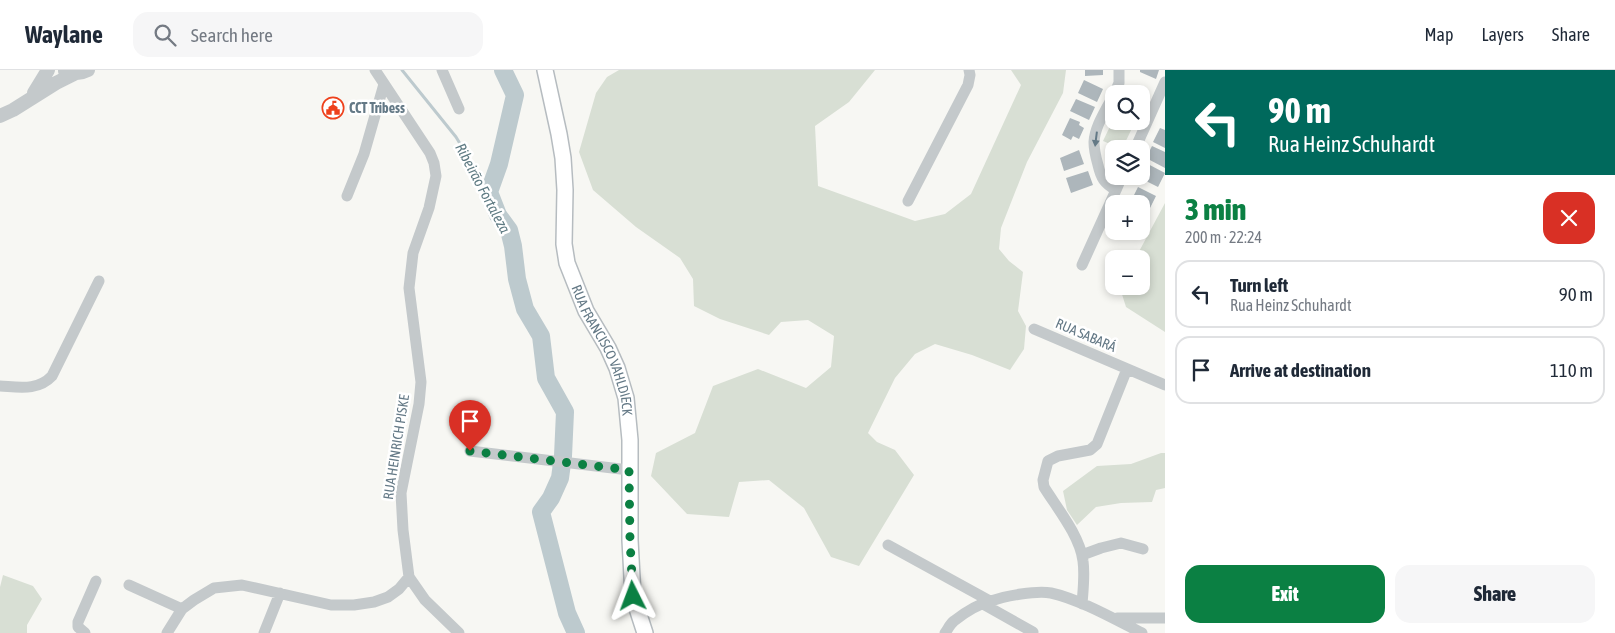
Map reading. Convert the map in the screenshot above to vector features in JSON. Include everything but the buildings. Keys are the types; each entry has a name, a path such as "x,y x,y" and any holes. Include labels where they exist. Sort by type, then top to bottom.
{"main road":[{"name":"RUA FRANCISCO VAHLDIECK","path":"545,70 560,134 563,158 565,190 564,244 567,263 586,311 608,348 626,398 629,420 630,540 633,596 645,633"}],"street":[{"path":"31,98 48,70"},
{"path":"0,116 13,110 68,72 88,70"},
{"name":"RUA HEINRICH PISKE","path":"375,70 430,153 436,176 429,208 413,253 408,288 420,382 420,404 401,493 403,530 409,577"},
{"path":"442,70 459,109"},
{"path":"908,201 968,85 969,70"},
{"path":"1118,85 1119,70"},
{"path":"1138,140 1165,82"},
{"path":"347,196 364,154 384,84"},
{"path":"1105,113 1094,142 1095,154 1101,177 1116,190"},
{"path":"1082,265 1118,185"},
{"path":"0,386 36,386 45,383 52,376 99,281"},
{"name":"RUA SABARÁ","path":"1034,330 1165,385"},
{"path":"1082,604 1082,555 1075,538 1044,487 1043,480 1048,461 1058,456 1094,448 1127,369"},
{"path":"470,451 629,470"},
{"path":"1082,555 1121,543 1143,549"},
{"path":"888,545 987,602 1033,632"},
{"path":"167,633 182,609 214,588 242,585 332,605 374,602 388,597 399,589 409,577 425,600 459,633"},
{"path":"85,633 78,627 78,622 96,581"},
{"path":"130,585 182,609"},
{"path":"945,633 953,622 987,602 1046,592 1060,595 1082,604 1142,633"},
{"path":"264,633 280,593"},
{"path":"1113,618 1165,618"}],"shaded area":[{"path":"619,70 875,70 849,102 815,126 818,186 915,221 945,214 971,194 1021,85 1011,70 1066,70 1063,93 1027,162 1001,228 999,249 1009,261 1023,272 1018,311 1026,326 1024,349 1010,370 972,355 935,344 915,354 895,378 868,433 877,442 895,450 914,475 859,566 831,557 804,508 769,480 739,482 729,517 687,514 651,476 656,453 695,433 713,386 758,369 806,388 831,367 834,336 808,320 781,322 769,335 720,319 694,306 693,279 680,258 636,227 593,190 579,152 596,93 607,77"},
{"path":"1108,130 1131,130 1126,140 1103,141"},
{"path":"1165,203 1165,332 1126,307 1122,295 1150,295 1150,250 1140,250 1145,240 1150,240 1150,231"},
{"path":"1165,453 1165,488 1156,490 1152,502 1121,503 1096,507 1077,525 1067,510 1063,491 1097,466 1131,464"},
{"path":"3,575 33,586 42,599 27,625 27,633 0,633 0,587"}],"waterway":[{"name":"Ribeirão Fortaleza","path":"402,70 456,137 489,192"},
{"name":"Ribeirão Fortaleza","path":"503,70 515,95 499,164 489,192 498,215 509,230 517,279 525,309 541,336 546,378 565,412 560,478 551,498 541,512 567,613 576,633"}],"place":[{"name":"CCT Tribess","path":"333,108"}],"route":[{"path":"470,451 629,470 633,596"}]}
